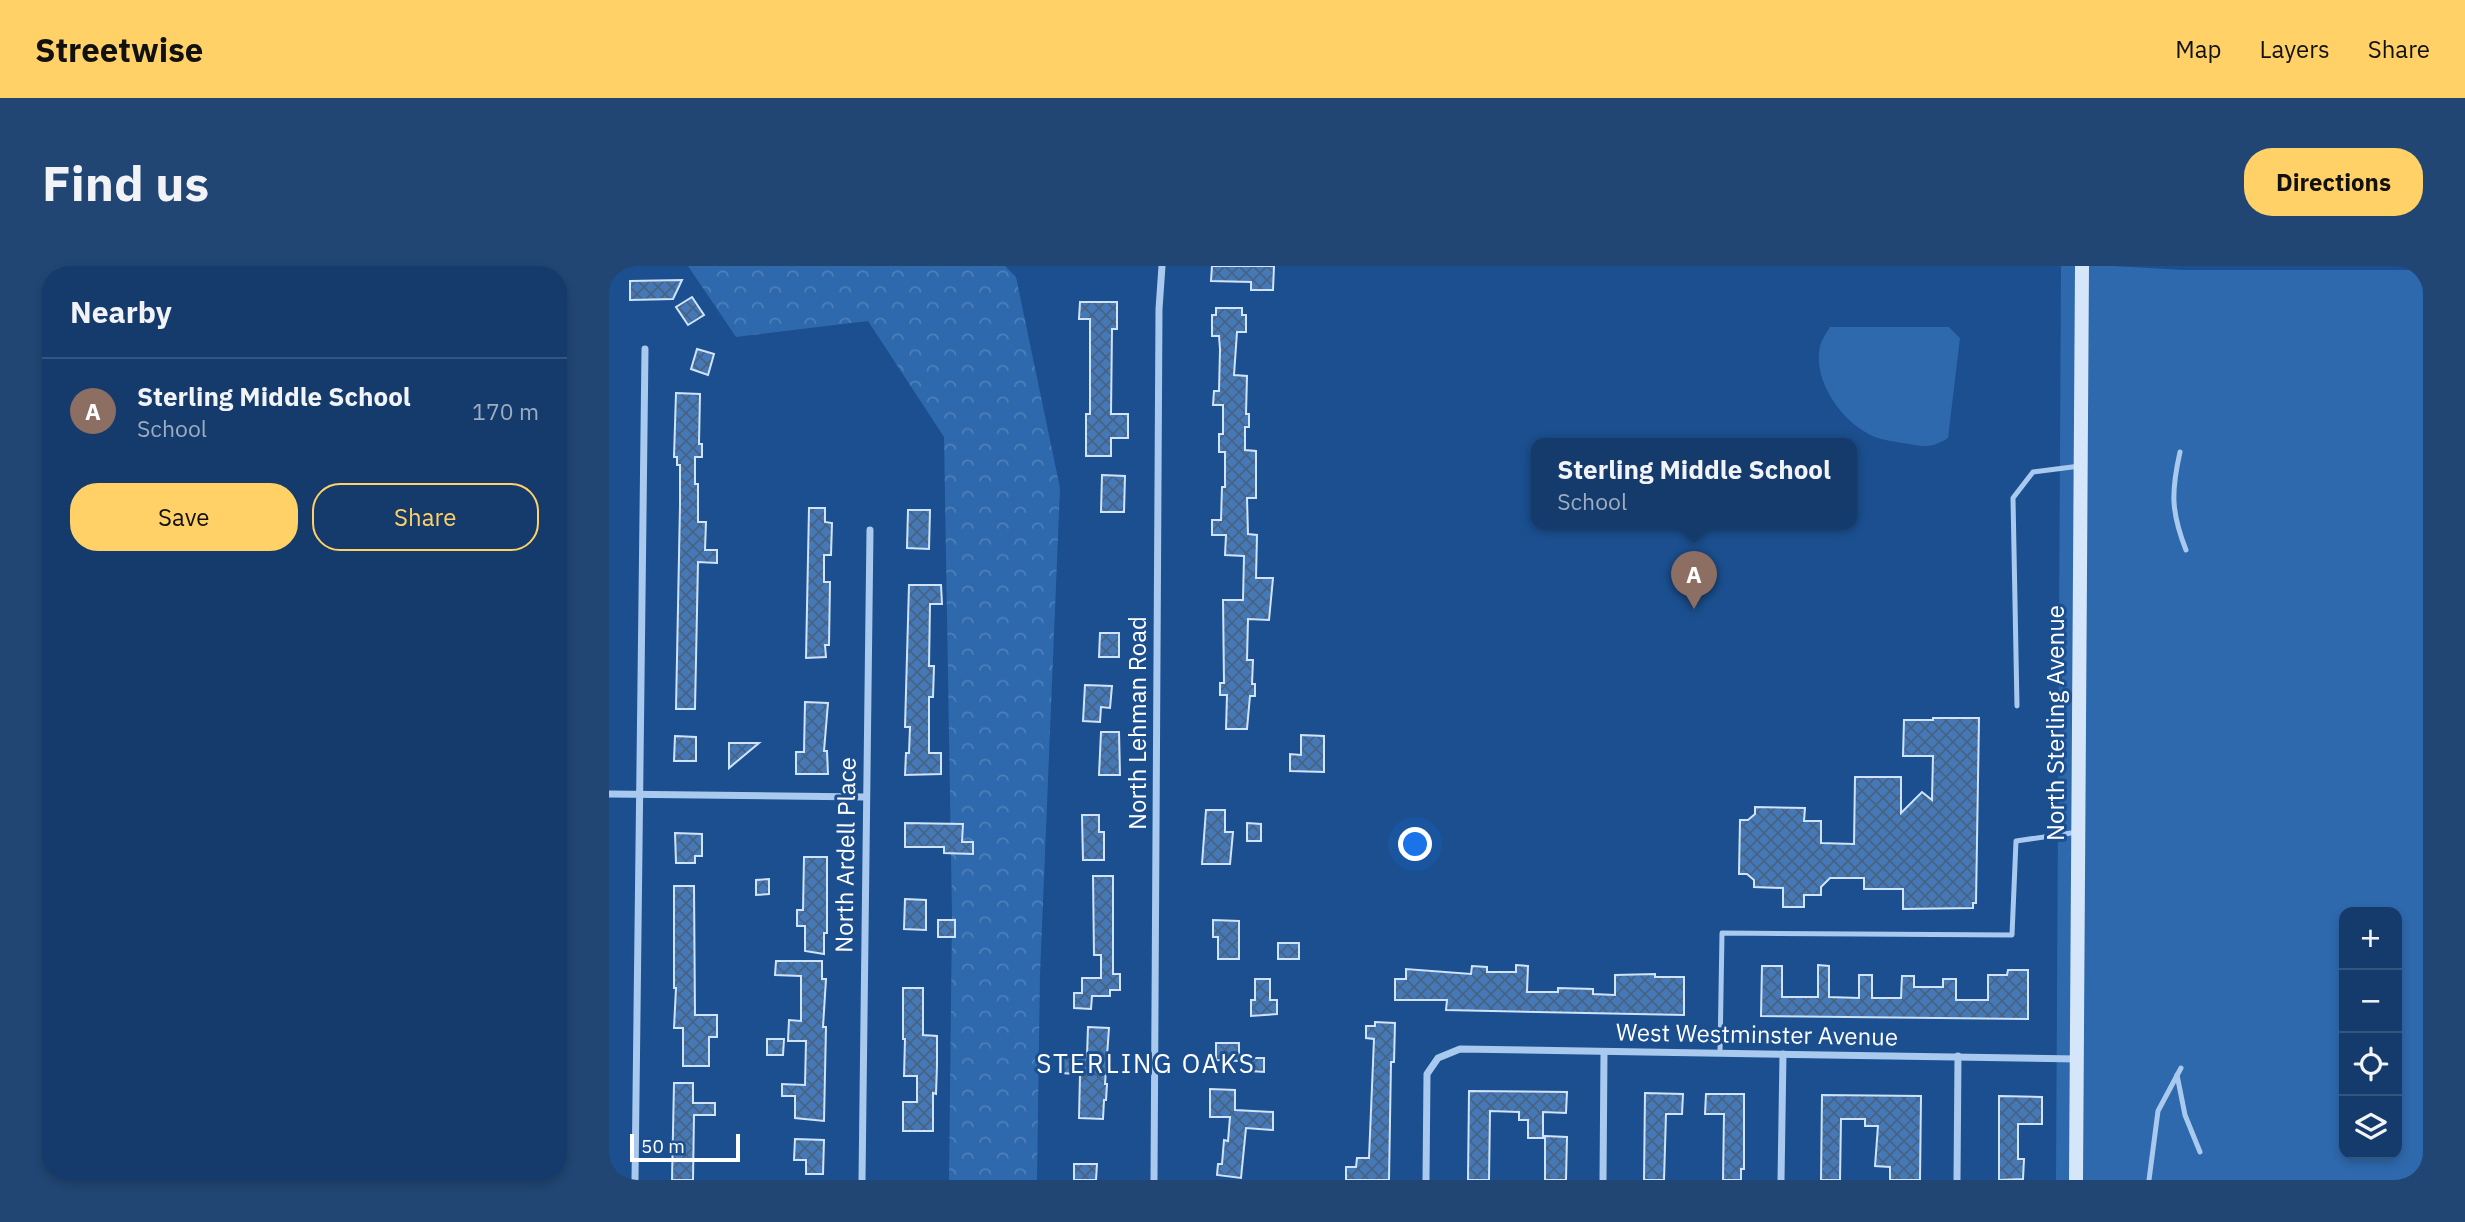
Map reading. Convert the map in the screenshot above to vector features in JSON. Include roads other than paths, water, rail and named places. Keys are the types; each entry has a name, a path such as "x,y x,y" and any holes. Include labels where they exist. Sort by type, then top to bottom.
{"main road":[{"name":"North Sterling Avenue","path":"2076,1180 2082,266"}],"street":[{"name":"North Lehman Road","path":"1154,1180 1161,266"},
{"path":"635,1180 645,349"},
{"name":"North Ardell Place","path":"862,1180 870,530"},
{"path":"609,794 866,797"},
{"name":"West Westminster Avenue","path":"1426,1180 1427,1074 1438,1058 1460,1049 2078,1059"},
{"path":"1603,1180 1604,1052"},
{"path":"1781,1180 1783,1054"},
{"path":"1957,1180 1958,1056"}],"lane":[{"path":"2180,452 2172,494 2175,524 2186,550"},
{"path":"2017,706 2013,498 2033,472 2080,466"},
{"path":"1720,1053 1722,933 2012,935 2016,841 2079,832"},
{"path":"2149,1180 2158,1111 2181,1068"},
{"path":"2177,1075 2185,1115 2200,1152"}],"place":[{"name":"Sterling Middle School","path":"1694,609"}],"district":[{"name":"STERLING OAKS","path":"1146,1064"}]}
